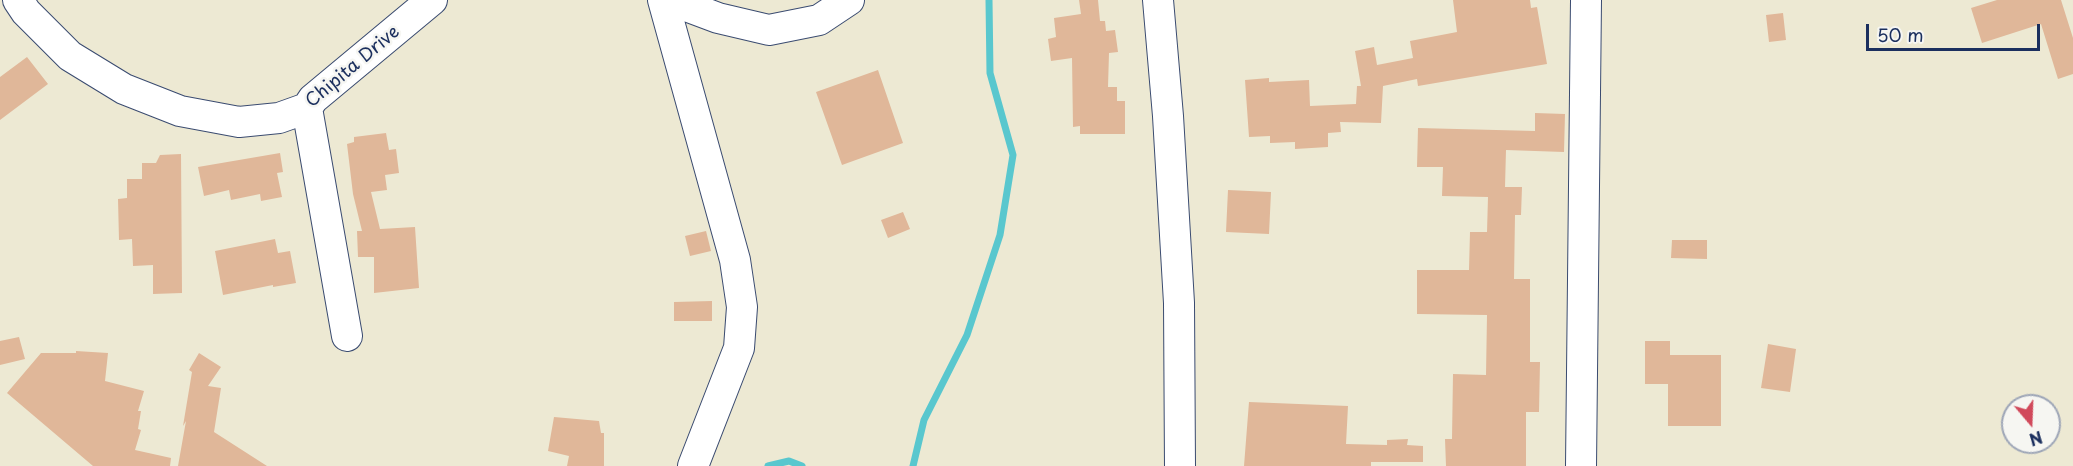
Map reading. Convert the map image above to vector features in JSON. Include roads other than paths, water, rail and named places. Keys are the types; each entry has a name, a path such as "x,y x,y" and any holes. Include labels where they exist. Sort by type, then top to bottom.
{"street":[{"name":"Chipita Drive","path":"18,0 26,12 70,56 124,89 180,111 239,122 279,118 307,108 313,99 432,0"},
{"path":"663,0 735,260 742,307 739,348 693,466"},
{"path":"670,0 718,18 769,30 819,20 849,0"},
{"path":"1158,0 1168,116 1179,303 1180,466"},
{"path":"1581,466 1586,0"},
{"path":"307,108 347,336"}],"waterway":[{"path":"913,466 924,420 967,335 1000,235 1013,155 990,73 989,0"},
{"path":"768,466 789,461 802,466"}]}
